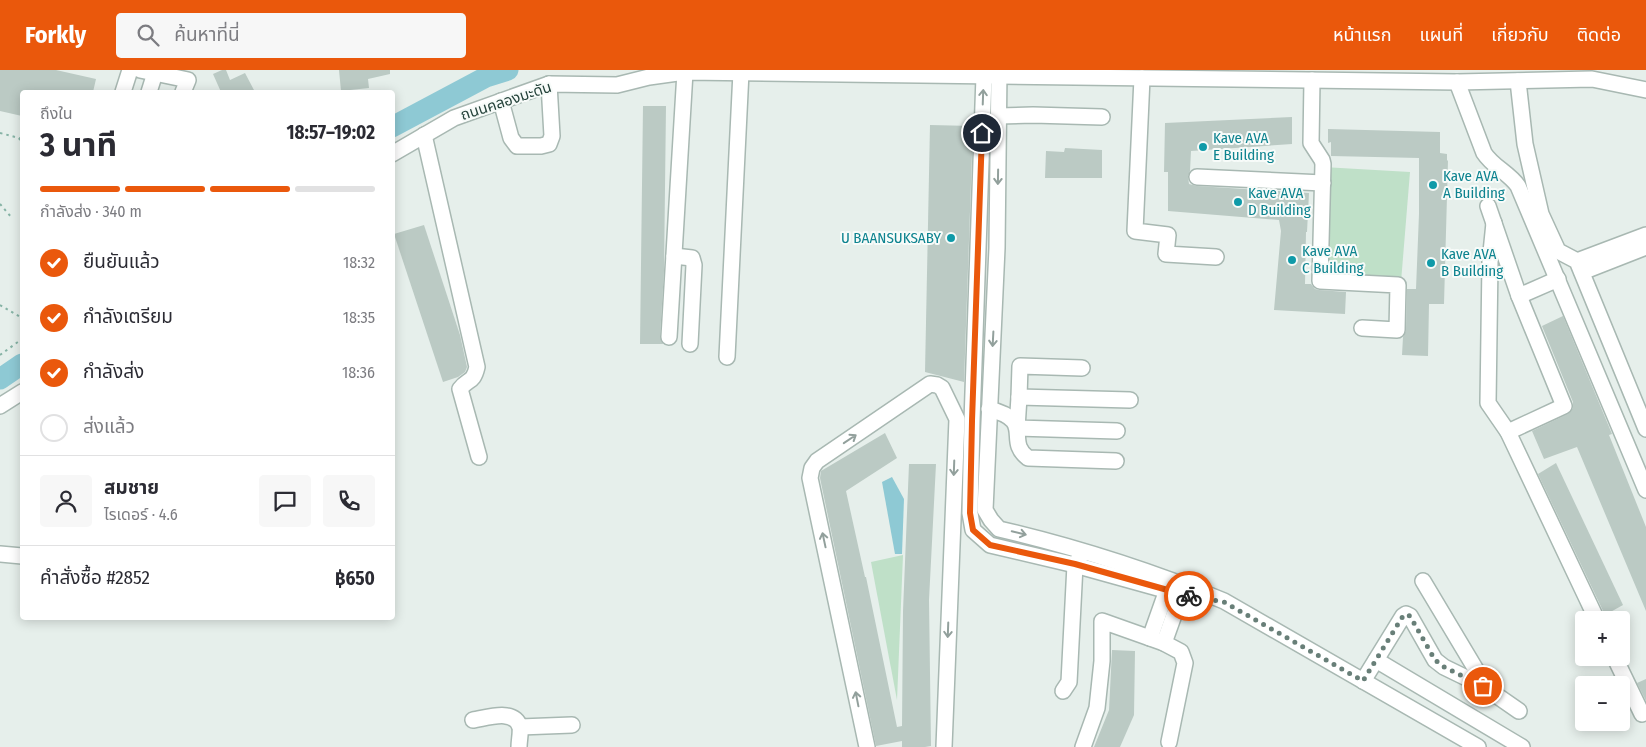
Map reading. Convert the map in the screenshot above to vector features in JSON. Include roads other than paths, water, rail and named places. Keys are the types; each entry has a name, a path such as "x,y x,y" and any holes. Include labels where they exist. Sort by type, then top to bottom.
{"street":[{"path":"124,90 130,70"},
{"path":"140,70 188,80 184,90"},
{"path":"669,337 685,72"},
{"name":"ถนนคลองมะดัน","path":"395,152 454,118 555,77 649,77 685,72 741,72 994,74 1312,80 1417,75 1458,82 1592,79 1646,90"},
{"path":"727,357 741,72"},
{"path":"149,90 156,73"},
{"path":"994,74 999,116 989,415 978,511 973,530 990,545 1176,588 1224,602 1478,747"},
{"path":"944,747 964,420 994,74"},
{"path":"501,100 511,138 517,146 549,144 552,136 555,77"},
{"path":"1142,78 1135,231 1168,235 1166,254 1216,257"},
{"path":"1312,80 1311,143 1322,160 1323,182 1320,281 1398,285 1397,330 1362,328"},
{"path":"1518,81 1525,144 1541,214 1558,251 1580,267 1646,429"},
{"path":"1458,82 1484,153 1490,162 1515,180 1518,186 1646,490"},
{"path":"999,116 1102,117"},
{"path":"424,135 477,367 475,375 460,389 479,457"},
{"path":"1197,177 1323,182"},
{"path":"1488,206 1519,296 1564,406 1508,432"},
{"path":"1494,223 1490,262 1488,403 1508,432 1593,611"},
{"path":"1580,267 1612,254 1646,235"},
{"path":"1612,254 1646,247"},
{"path":"674,256 692,258 694,265 690,344"},
{"path":"1519,296 1558,279"},
{"path":"1082,368 1020,366 1017,428 1019,448 1021,453 1028,458 1116,461"},
{"path":"867,747 810,478 812,468 817,461 930,384 942,388 964,420 978,511 999,528 1084,551 1176,588"},
{"path":"0,406 20,393"},
{"path":"1019,397 1130,400"},
{"path":"964,420 1000,411 1014,420 1017,428"},
{"path":"1017,428 1117,431"},
{"path":"990,545 999,528"},
{"path":"1063,691 1069,682 1075,564 1084,551"},
{"path":"0,554 20,556"},
{"path":"1423,581 1475,668 1483,686"},
{"path":"1150,638 1176,588"},
{"path":"1164,643 1176,588"},
{"path":"1363,681 1406,614 1410,616 1435,660 1444,667 1483,686 1519,711"},
{"path":"1083,747 1097,708 1102,661 1102,621 1164,643 1181,652 1185,663 1169,742"},
{"path":"1376,660 1522,747"},
{"path":"1619,666 1642,714"},
{"path":"473,720 503,714 513,719 520,727 519,747"},
{"path":"520,727 572,725"}],"water":[{"path":"892,477 904,499 902,554 895,554 882,482"}],"waterway":[{"path":"395,125 486,77 508,70"},
{"path":"0,379 20,365"}],"place":[{"name":"Kave AVA E Building","path":"1203,147"},
{"name":"Kave AVA A Building","path":"1433,185"},
{"name":"Kave AVA D Building","path":"1238,202"},
{"name":"U BAANSUKSABY","path":"951,238"},
{"name":"Kave AVA C Building","path":"1292,260"},
{"name":"Kave AVA B Building","path":"1431,263"}]}
